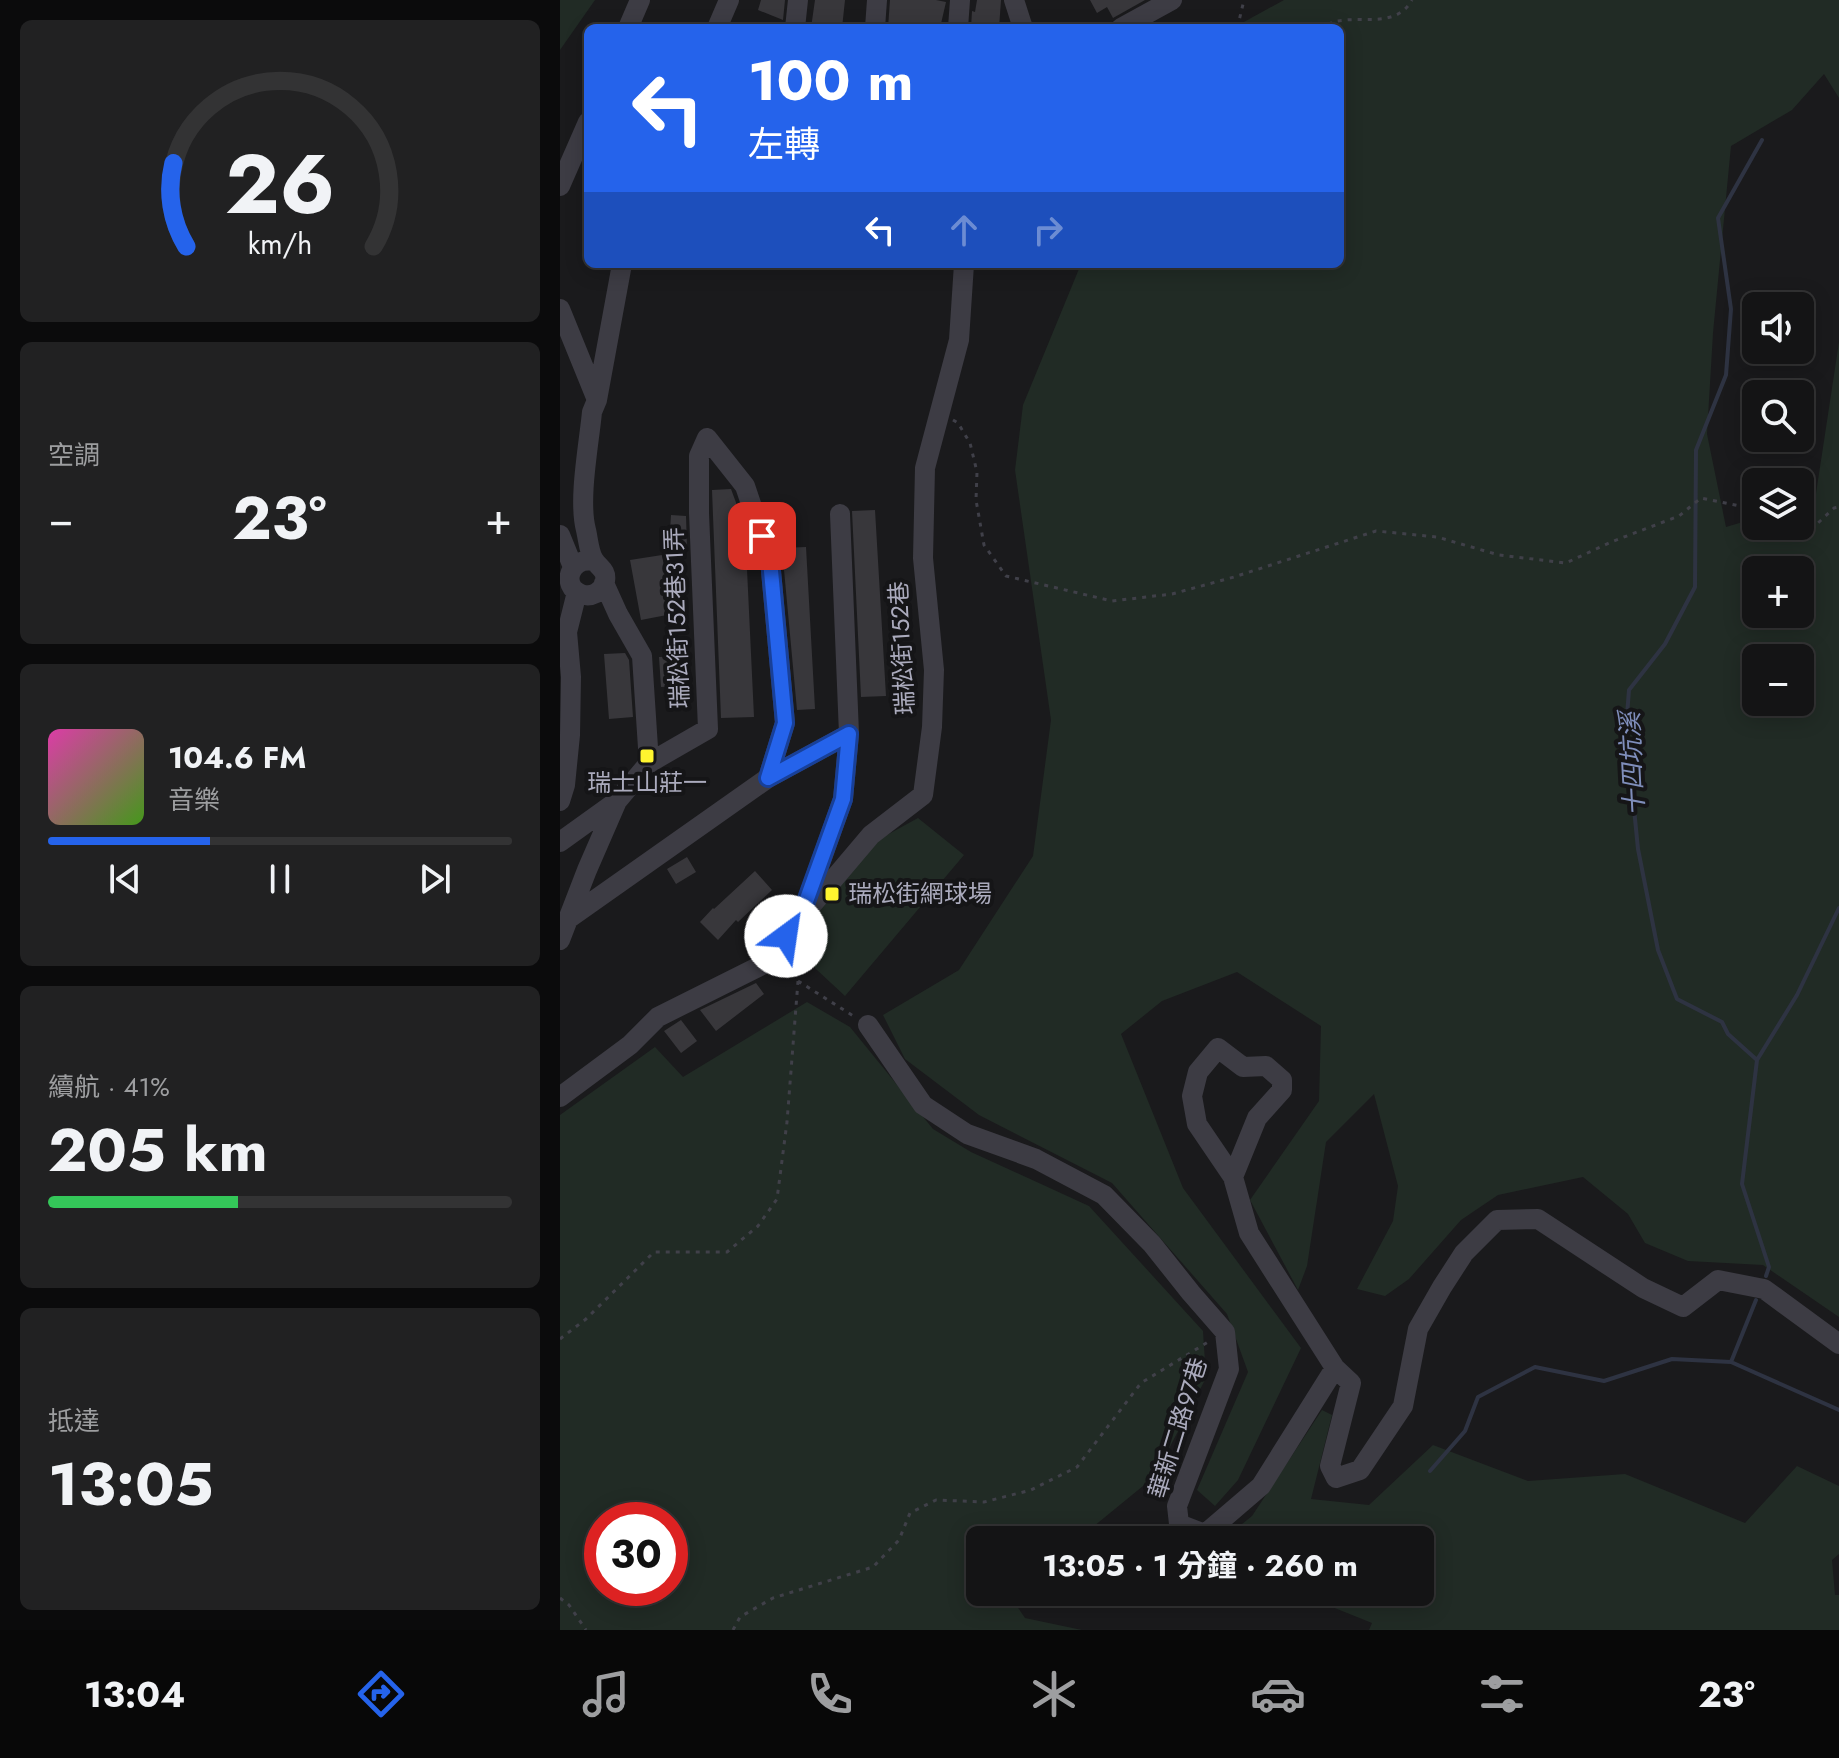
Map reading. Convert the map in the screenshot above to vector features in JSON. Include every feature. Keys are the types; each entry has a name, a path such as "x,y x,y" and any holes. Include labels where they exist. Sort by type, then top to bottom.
{"street":[{"path":"630,24 640,0"},
{"path":"719,24 729,0"},
{"path":"795,24 798,0"},
{"path":"875,24 877,0"},
{"path":"958,24 960,0"},
{"path":"1014,0 1022,24"},
{"path":"1128,24 1172,0"},
{"path":"560,186 584,131"},
{"path":"594,561 583,560 573,567 570,577 570,583 577,592 587,596 598,592 604,583 605,573 594,561 584,526 584,488 592,412 597,400 621,268"},
{"name":"瑞松街152巷","path":"560,1097 630,1045 658,1017 760,966 871,835 923,795 932,727 934,670 923,558 925,468 959,340 964,274"},
{"path":"560,309 597,400"},
{"name":"瑞松街152巷31弄","path":"649,763 708,729 699,513 699,456 707,438 745,486 770,560 785,723 768,778"},
{"path":"799,921 843,799 849,734 840,514"},
{"path":"560,535 573,567"},
{"path":"560,842 617,801 649,763 642,656 604,583"},
{"path":"560,801 565,785 570,735 571,677 567,632 577,592"},
{"path":"568,919 768,778 849,734"},
{"path":"560,940 617,801"},
{"name":"華新二路97巷","path":"868,1025 923,1105 967,1134 1036,1159 1104,1195 1152,1244 1225,1332 1229,1369 1177,1506 1179,1524 1205,1534 1261,1486 1335,1368"},
{"path":"1233,1177 1257,1118 1282,1090 1282,1080 1266,1066 1243,1067 1218,1048 1198,1072 1192,1096 1197,1124 1233,1177 1249,1233 1335,1368 1351,1383 1330,1466 1336,1478 1360,1470 1403,1406 1418,1329 1464,1253 1497,1220 1538,1219 1643,1288 1683,1307 1718,1280 1764,1289 1839,1344"}],"path":[{"path":"1239,24 1244,0"},
{"path":"1330,24 1338,21 1386,20 1408,7 1412,0"},
{"path":"940,411 958,423 970,443 977,472 976,500 984,545 1006,576 1112,601 1172,594 1376,531 1437,537 1499,555 1566,563 1679,516 1701,498 1742,508"},
{"path":"1814,527 1839,507"},
{"path":"773,951 798,981 868,1025"},
{"path":"560,1339 586,1319 654,1252 727,1252 758,1226 777,1199 787,1122 798,981"},
{"path":"733,1630 740,1617 773,1598 873,1567 899,1540 910,1513 936,1500 984,1502 1031,1490 1077,1467 1141,1383 1225,1332"},
{"path":"560,1598 569,1605 586,1630"}],"shaded area":[{"path":"560,0 595,0 560,50"},
{"path":"1284,0 1839,0 1839,98 1824,74 1792,110 1731,146 1713,333 1707,434 1726,527 1742,522 1742,540 1814,540 1814,500 1839,342 1839,1317 1763,1265 1688,1261 1645,1243 1628,1214 1583,1177 1498,1195 1461,1220 1409,1279 1385,1296 1357,1289 1393,1221 1398,1186 1374,1094 1326,1142 1307,1266 1298,1290 1250,1200 1319,1101 1321,1026 1237,972 1162,1001 1121,1034 1183,1188 1301,1348 1238,1480 1215,1506 1197,1490 1248,1372 1227,1314 1112,1183 979,1115 905,1059 883,1015 959,970 1033,856 1051,720 1015,470 1023,405 1079,268 1344,268 1344,24 1240,24"},
{"path":"918,818 964,855 845,996 789,944 876,841"},
{"path":"807,1002 850,1027 933,1129 971,1152 1089,1206 1203,1331 1206,1378 1154,1477 1094,1526 966,1526 966,1606 1017,1606 1025,1618 1082,1630 560,1630 560,1115 655,1047 683,1077"},
{"path":"1322,1410 1332,1415 1311,1499 1369,1505 1433,1445 1528,1481 1625,1474 1745,1523 1797,1466 1839,1486 1839,1554 1832,1560 1835,1595 1839,1595 1839,1630 1369,1630 1372,1623 1330,1606 1434,1606 1434,1526 1240,1526 1252,1516"}],"building":[{"path":"761,0 785,0 783,20 758,10"},
{"path":"815,0 845,0 842,24 812,24"},
{"path":"890,0 946,2 941,24 888,24"},
{"path":"977,0 1001,0 999,24 971,24 972,11 975,12"},
{"path":"1090,0 1145,0 1113,18 1107,7 1097,13"},
{"path":"731,489 745,527 754,717 721,718 712,490"},
{"path":"875,510 886,696 861,697 852,511"},
{"path":"671,515 686,516 687,548 669,548"},
{"path":"806,547 815,709 797,710 780,548"},
{"path":"662,555 672,614 641,620 630,560"},
{"path":"625,653 629,660 633,717 609,719 604,654"},
{"path":"684,656 685,686 661,687 659,657"},
{"path":"687,857 696,872 676,884 667,869"},
{"path":"755,871 772,890 738,922 736,920 718,940 700,922"},
{"path":"756,983 764,994 716,1031 700,1010"},
{"path":"681,1020 697,1041 681,1053 664,1031"}],"waterway":[{"name":"十四坑溪","path":"1757,1060 1728,1034 1722,1022 1677,999 1658,950 1638,849 1626,728 1629,690 1665,644 1695,587 1696,450 1726,375 1731,309 1718,218 1762,140"},
{"name":"十四坑溪","path":"1766,1276 1769,1267 1742,1184 1757,1060 1797,995 1839,908"},
{"name":"十四坑溪","path":"1731,1362 1756,1300"},
{"name":"十四坑溪","path":"1430,1471 1465,1431 1478,1397 1535,1367 1604,1381 1672,1359 1731,1362 1839,1410"}],"place":[{"name":"瑞士山莊一","path":"647,756"},
{"name":"瑞松街網球場","path":"832,894"}],"route":[{"path":"762,536 770,560 785,723 768,778 849,734 843,799 799,921 786,936"}]}
